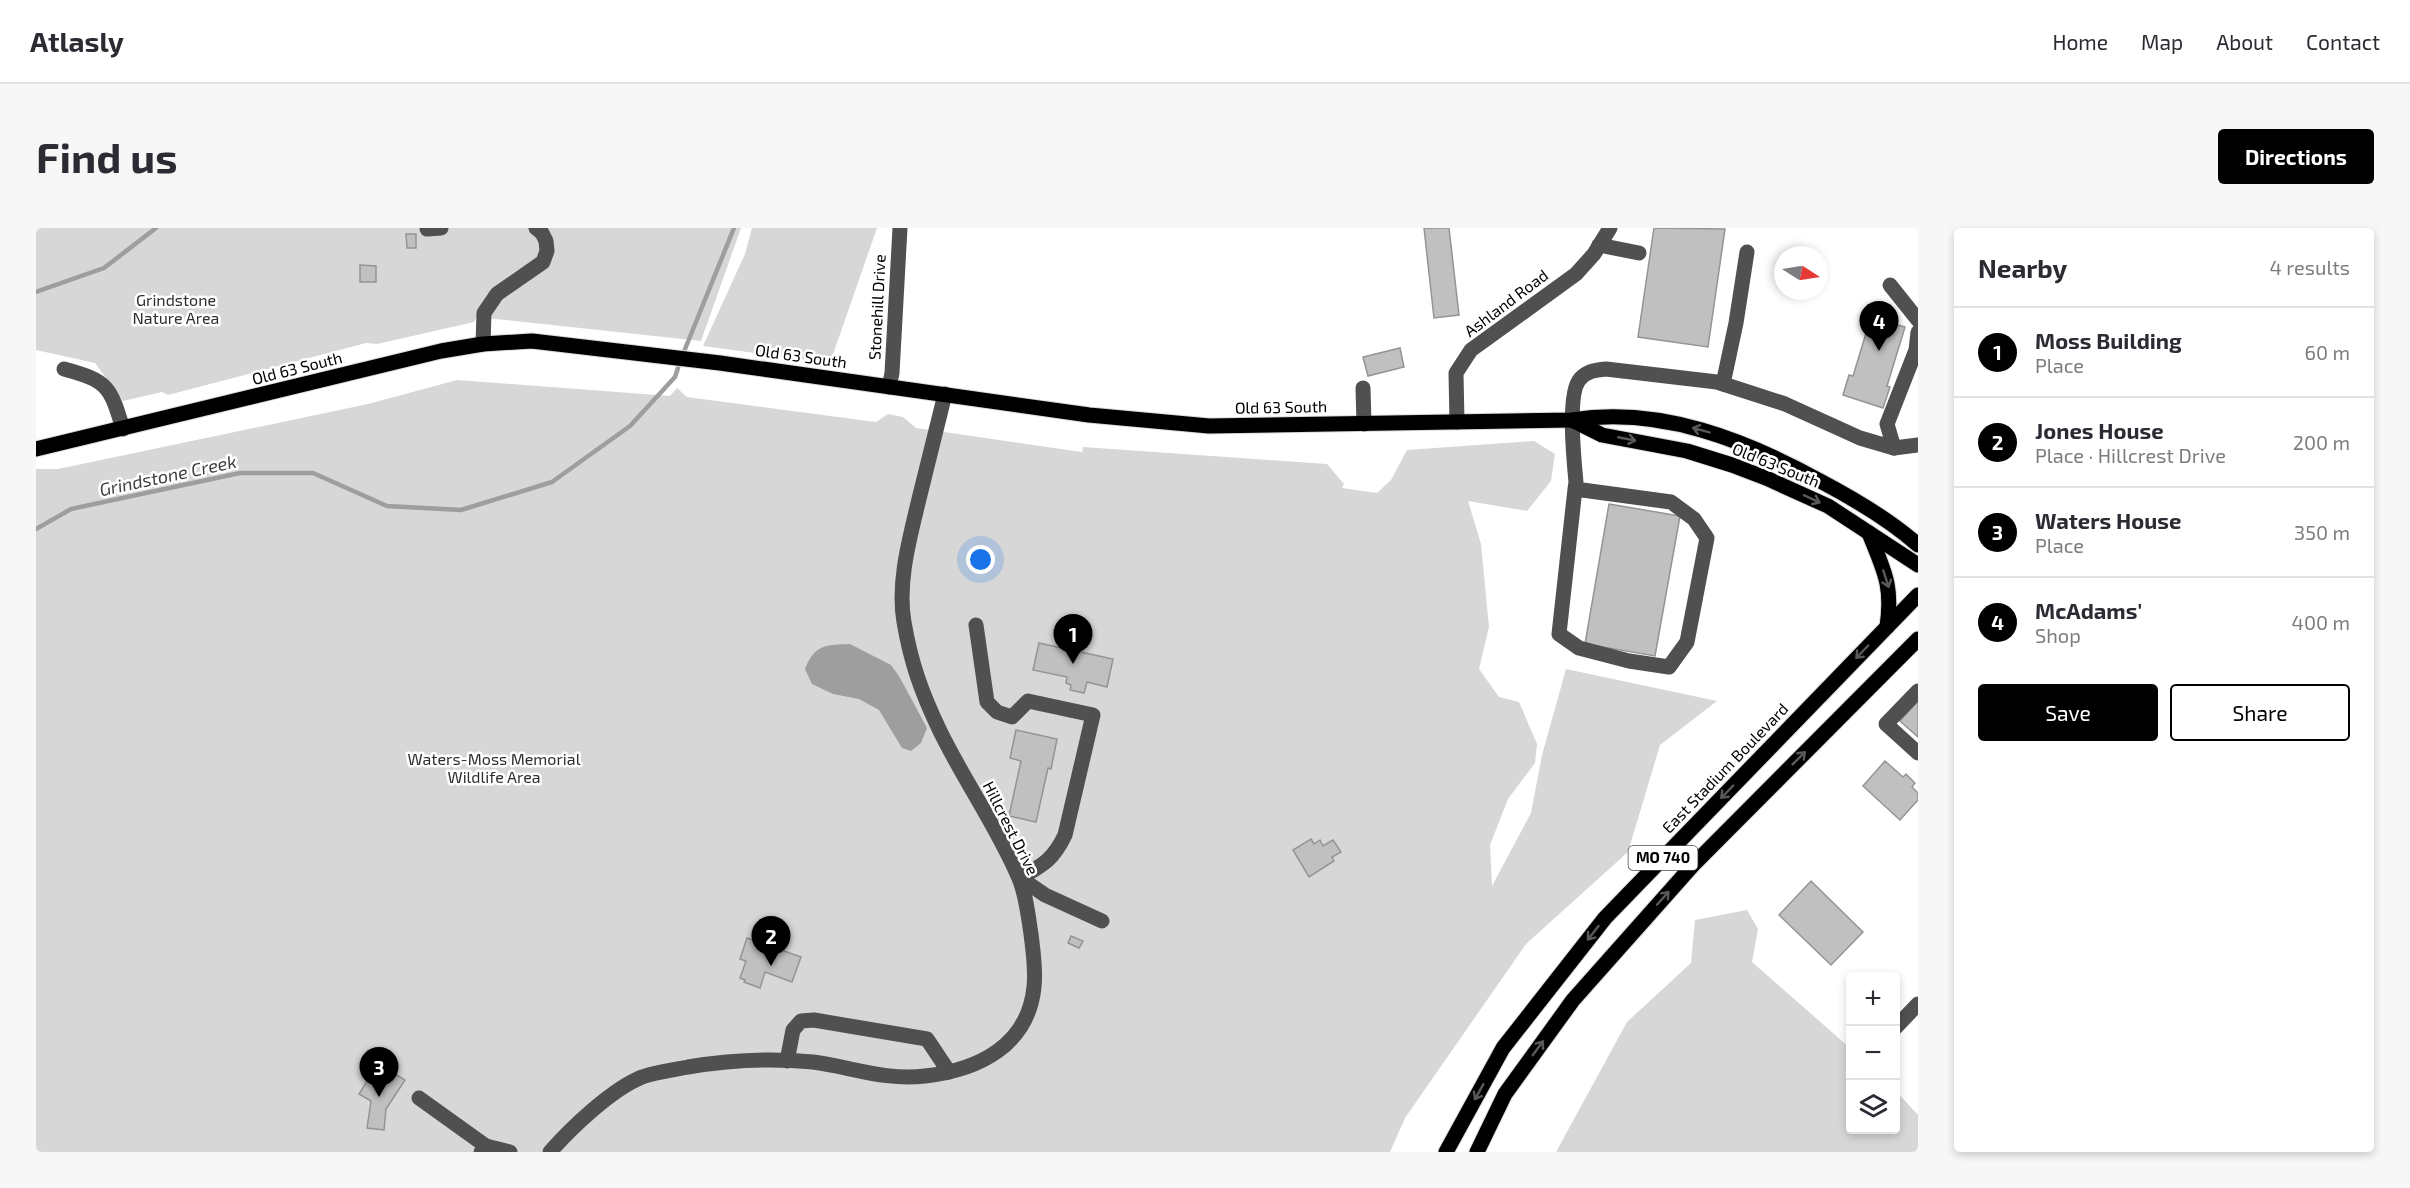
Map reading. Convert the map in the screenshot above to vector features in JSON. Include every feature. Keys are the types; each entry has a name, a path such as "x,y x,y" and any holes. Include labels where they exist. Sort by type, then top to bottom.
{"main road":[{"name":"Old 63 South","path":"36,449 441,351 483,344 532,341 720,363 1089,415 1209,426 1572,420 1602,416 1667,422 1728,438 1777,457 1859,502 1914,539"},
{"name":"Old 63 South","path":"1572,420 1602,435 1687,451 1732,465 1828,506 1918,565"},
{"path":"1869,533 1889,586 1890,604 1887,627"},
{"name":"East Stadium Boulevard","path":"1446,1152 1503,1047 1605,918 1918,595"},
{"name":"MO 740","path":"1477,1152 1505,1094 1573,1000 1693,865 1915,644"}],"street":[{"path":"427,229 441,228"},
{"path":"483,344 483,313 497,294 543,262 547,251 546,241 536,228"},
{"name":"Stonehill Drive","path":"889,387 892,374 900,228"},
{"name":"Ashland Road","path":"1457,422 1456,373 1472,350 1576,274 1610,228"},
{"path":"1599,245 1639,253"},
{"path":"1723,384 1736,323 1747,252"},
{"path":"1890,285 1918,320"},
{"path":"1894,448 1887,424 1916,350 1918,332"},
{"path":"64,369 92,377 109,389 123,429"},
{"path":"1575,489 1671,502 1694,519 1707,538 1687,642 1669,667 1629,661 1579,648 1559,634 1575,489 1572,420 1574,394 1578,380 1590,371 1606,369 1723,384 1785,404 1860,438 1894,448 1918,445"},
{"path":"1363,388 1364,424"},
{"name":"Hillcrest Drive","path":"550,1152 608,1098 641,1077 720,1062 761,1059 814,1062 901,1078 939,1075 974,1064 999,1052 1017,1033 1029,1011 1034,988 1034,960 1020,878 940,731 914,672 903,618 904,572 910,534 945,394"},
{"path":"976,625 987,702 997,712 1012,717 1028,701 1093,716 1065,835 1057,852 1044,865 1020,878 1045,895 1102,921"},
{"path":"1918,691 1886,724 1918,753"},
{"path":"1897,1026 1918,1004"},
{"path":"787,1061 793,1030 801,1021 814,1020 927,1039 949,1072"},
{"path":"418,1098 484,1149 510,1152"}],"green space":[{"name":"Grindstone Nature Area","path":"36,228 741,228 701,341 477,317 474,322 377,344 366,343 168,395 162,392 123,401 95,363 36,350"},
{"path":"752,228 877,228 830,363 703,346 745,254"},
{"name":"Waters-Moss Memorial Wildlife Area","path":"457,380 670,396 677,388 687,397 876,422 888,414 903,417 916,428 1082,452 1083,447 1327,464 1344,484 1342,488 1377,493 1391,480 1407,450 1534,441 1555,454 1551,481 1527,511 1468,501 1481,544 1489,627 1479,669 1499,697 1519,702 1537,744 1535,763 1508,799 1490,845 1492,886 1531,813 1542,755 1566,669 1717,701 1660,745 1628,852 1526,944 1405,1118 1390,1152 36,1152 36,469 58,469 368,404"},
{"path":"1747,910 1758,929 1752,962 1846,1044 1846,1134 1900,1134 1900,1095 1918,1115 1918,1152 1556,1152 1627,1022 1691,963 1695,920"}],"shaded area":[{"path":"850,644 891,665 899,676 927,728 921,743 911,751 902,748 879,710 859,699 833,694 812,684 805,669 817,650 828,646"}],"building":[{"path":"1424,228 1449,228 1459,315 1434,318"},
{"path":"1654,228 1725,229 1708,347 1638,337"},
{"path":"406,234 416,234 416,248 407,248"},
{"path":"360,265 376,266 376,282 360,282"},
{"path":"1871,317 1905,327 1887,386 1890,387 1883,408 1843,395 1849,375 1853,376"},
{"path":"1400,348 1404,367 1368,376 1363,357"},
{"path":"1609,504 1680,516 1655,656 1585,644"},
{"path":"1039,643 1113,659 1107,687 1087,682 1084,693 1070,690 1071,685 1066,683 1067,677 1033,670"},
{"path":"1918,701 1918,737 1900,721"},
{"path":"1016,730 1057,739 1036,822 1009,816 1021,761 1010,758"},
{"path":"1885,761 1903,777 1906,774 1915,783 1912,787 1918,793 1918,800 1900,820 1863,786"},
{"path":"1311,839 1314,844 1320,840 1323,846 1333,840 1341,852 1332,857 1334,861 1309,877 1293,850"},
{"path":"1811,881 1863,932 1831,965 1779,915"},
{"path":"1071,936 1083,941 1079,948 1068,943"},
{"path":"747,938 801,957 792,982 765,972 760,988 744,982 745,980 740,978 746,961 740,959"},
{"path":"378,1064 405,1080 386,1109 384,1130 367,1128 371,1101 359,1094"}],"waterway":[{"name":"Grindstone Creek","path":"36,292 104,268 156,228"},
{"name":"Grindstone Creek","path":"683,354 734,228"},
{"name":"Grindstone Creek","path":"36,529 71,509 240,473 313,473 387,506 461,510 552,482 630,426 675,377 680,362"}],"place":[{"name":"McAdams'","path":"1879,351"},
{"name":"Moss Building","path":"1073,664"},
{"name":"Jones House","path":"771,966"},
{"name":"Waters House","path":"379,1097"}]}
